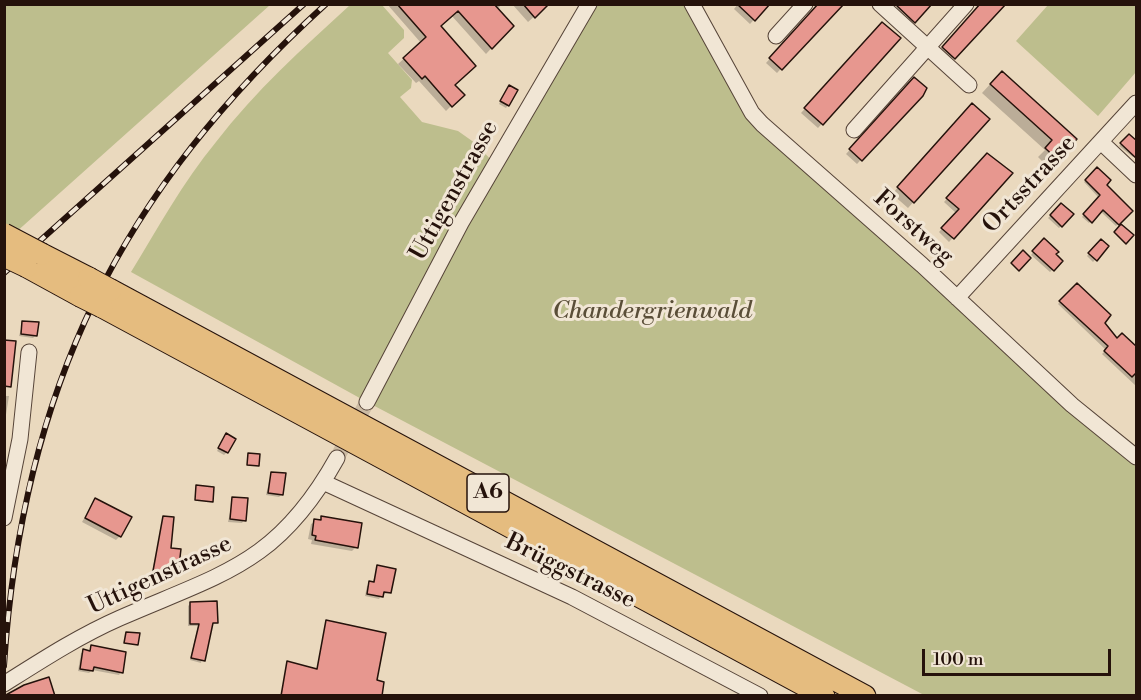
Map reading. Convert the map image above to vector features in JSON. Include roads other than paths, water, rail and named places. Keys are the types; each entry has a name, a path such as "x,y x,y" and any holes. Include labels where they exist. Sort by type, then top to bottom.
{"highway":[{"name":"A6","path":"4,234 35,260 824,696"},
{"name":"A6","path":"4,256 35,260"},
{"name":"A6","path":"106,299 866,696"}],"street":[{"name":"Uttigenstrasse","path":"367,402 461,223 589,4"},
{"name":"Forstweg","path":"692,4 752,113 762,124 957,298 1072,405 1137,457"},
{"path":"776,36 805,4"},
{"path":"880,4 969,85"},
{"path":"854,130 966,4"},
{"name":"Ortsstrasse","path":"957,298 1137,103"},
{"path":"1101,142 1137,175"},
{"path":"4,518 20,439 29,352"},
{"name":"Uttigenstrasse","path":"4,684 89,633 207,583 244,563 288,527 323,482 337,458"},
{"name":"Brüggstrasse","path":"323,482 572,597 760,696"}],"tunnel":[{"path":"337,458 367,402"}],"railway":[{"path":"4,273 304,4"},
{"path":"4,666 15,565 33,472 59,384 94,301 138,222 191,147 254,75 326,4"}],"park label":[{"name":"Chandergrienwald","path":"652,312"}]}
